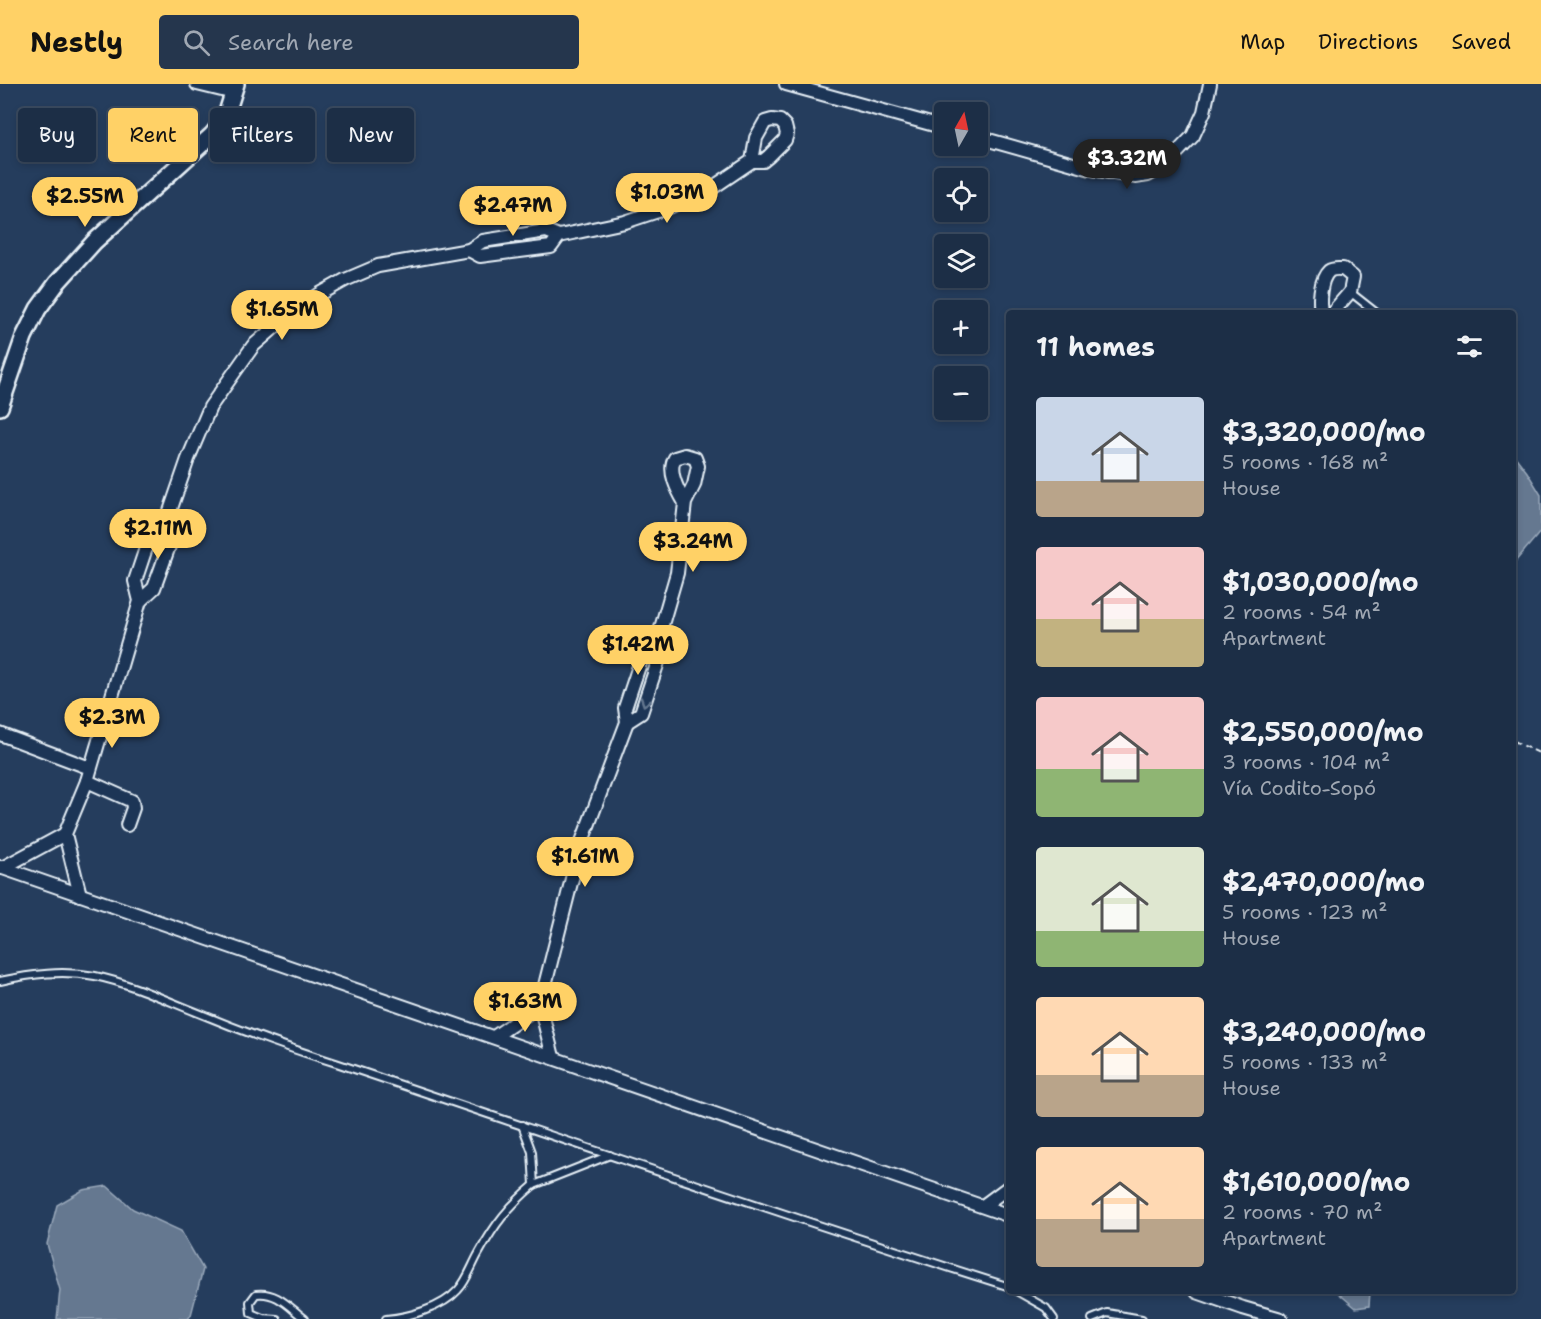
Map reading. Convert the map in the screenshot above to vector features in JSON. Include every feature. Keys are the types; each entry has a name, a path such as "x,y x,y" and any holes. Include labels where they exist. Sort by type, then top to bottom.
{"street":[{"path":"0,407 24,337 38,309 57,283 94,242 212,135 225,118 235,88 197,84"},
{"path":"786,84 934,125"},
{"path":"988,140 1091,169 1135,177 1148,175 1164,166 1193,136 1204,112 1210,84"},
{"path":"140,601 135,581 152,530 168,516 188,459 210,407 253,346 290,315 345,280 378,266 469,250 483,240 546,231 559,236 625,222 667,208 712,188 752,161"},
{"path":"1321,310 1320,295 1327,273 1338,268 1349,272 1353,283 1350,292 1334,310"},
{"path":"553,1058 540,1005 580,847 627,722 641,713 662,650 659,635 677,573 685,503"},
{"path":"80,895 65,834 87,781 140,601 154,588 173,535 168,516"},
{"path":"0,734 90,768"},
{"path":"87,781 132,801 133,808 127,825"},
{"path":"1,868 65,834"},
{"path":"1,868 1006,1215"},
{"path":"494,1037 540,1005"},
{"path":"983,1206 1006,1189"},
{"path":"1203,1294 1281,1319"}],"lane":[{"path":"1350,292 1373,310"},
{"path":"0,981 20,976 60,972 97,977 140,990 266,1040 830,1230 1006,1286"},
{"path":"522,1125 532,1152 534,1185"},
{"path":"386,1319 406,1318 434,1307 458,1290 488,1237 511,1204 534,1185 610,1155"},
{"path":"277,1319 263,1318 250,1313 250,1302 256,1294 273,1295 305,1319"},
{"path":"1022,1294 1046,1308 1054,1319"},
{"path":"1092,1319 1107,1313 1142,1319"}],"path":[{"path":"1516,742 1541,754"}],"water":[{"path":"1516,458 1541,495 1541,531 1516,561"},
{"path":"107,1186 133,1209 181,1231 203,1269 188,1319 57,1319 60,1290 47,1244 57,1205 83,1190"},
{"path":"1339,1294 1370,1294 1369,1306 1356,1308"}]}
